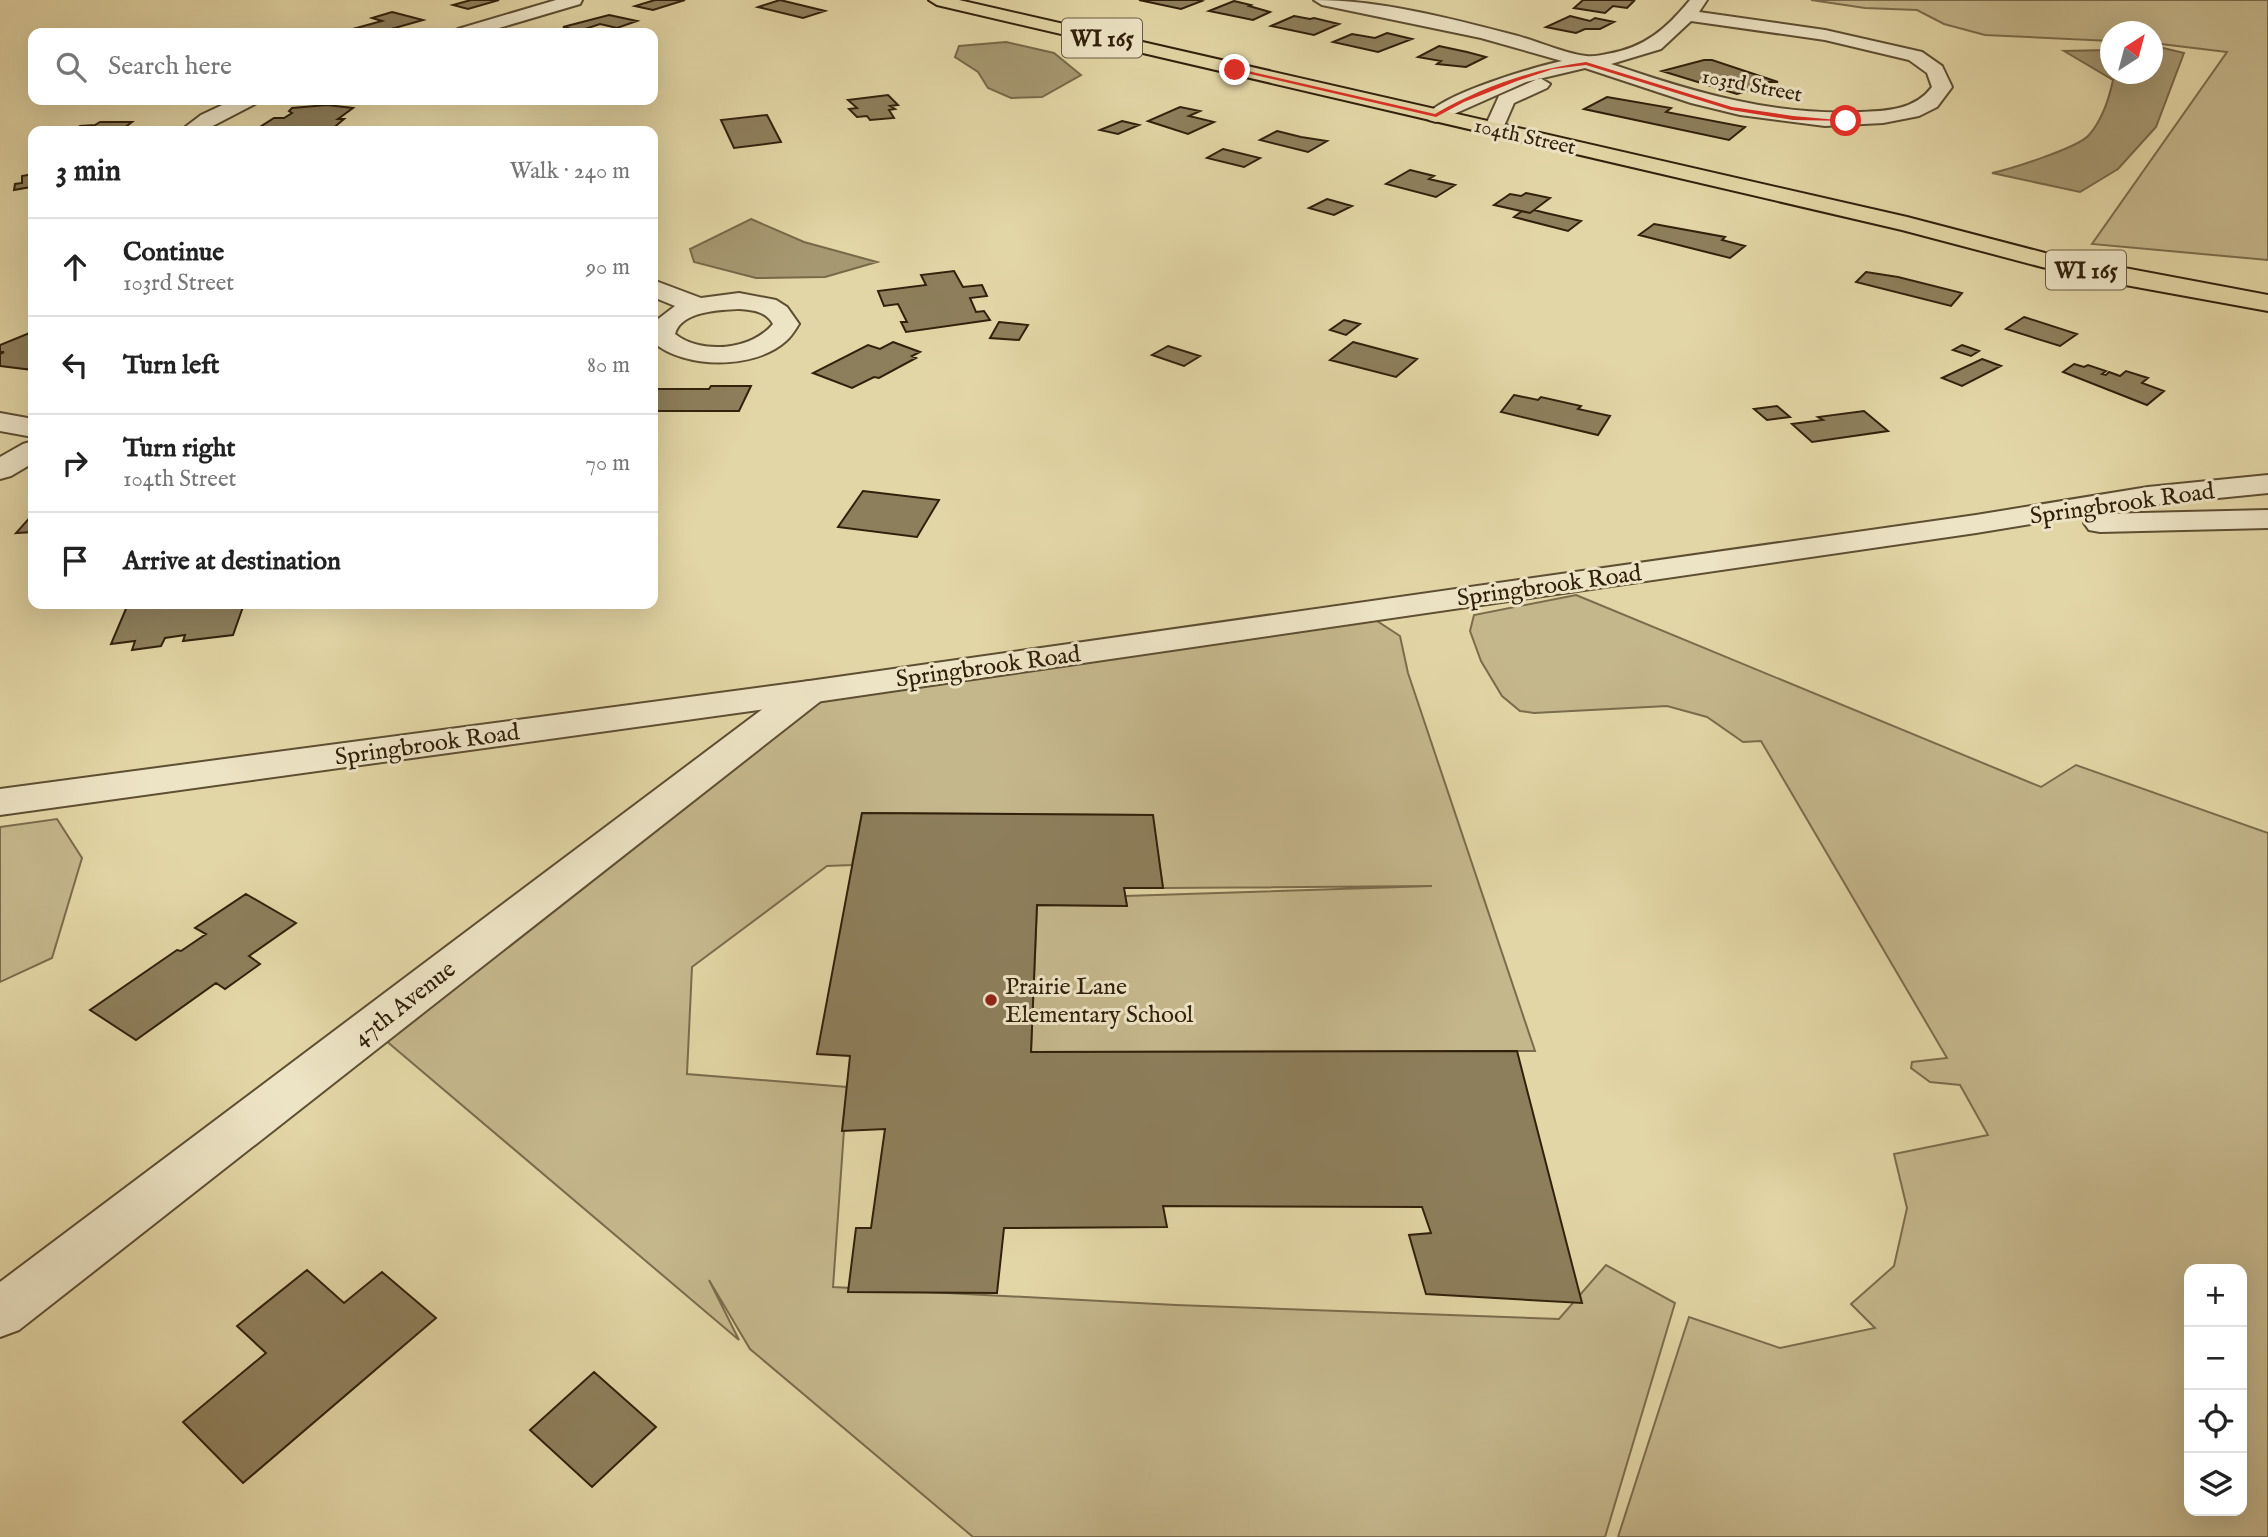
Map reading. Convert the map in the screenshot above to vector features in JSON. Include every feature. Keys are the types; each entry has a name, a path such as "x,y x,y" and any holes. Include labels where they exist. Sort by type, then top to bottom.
{"main road":[{"name":"104th Street","path":"937,0 1907,223 2042,260 2120,277 2268,303"},
{"name":"104th Street","path":"1907,223 2268,281"}],"street":[{"path":"481,28 574,0"},
{"name":"103rd Street","path":"1322,0 1534,46 1731,108 1793,118 1846,121 1895,116 1927,106 1942,86 1935,71 1915,55 1825,35 1686,15"},
{"path":"1436,116 1462,101 1525,76 1553,68 1613,58 1656,43 1667,36 1699,0"},
{"path":"1493,129 1506,100 1565,76 1586,63"},
{"path":"197,126 237,105"},
{"path":"658,290 698,306"},
{"path":"0,422 28,427"},
{"path":"0,470 28,453"},
{"name":"Springbrook Road","path":"0,802 809,692 1976,524 2148,496 2268,484"},
{"name":"Springbrook Road","path":"1976,524 2268,519"},
{"name":"47th Avenue","path":"0,1313 809,692"}],"shaded area":[{"path":"1811,0 2268,0 2268,260 2092,244 2227,52 2163,44 2163,21 2100,21 2100,41 1985,35 1944,24 1917,10 1865,8"},
{"path":"1006,42 1054,53 1081,75 1042,97 1011,98 988,88 978,72 955,57 959,46"},
{"path":"2163,48 2184,53 2156,127 2118,169 2080,192 1992,173 2058,152 2082,140 2098,123 2112,84 2163,84"},
{"path":"2100,50 2100,72 2064,51"},
{"path":"751,219 804,242 877,262 825,277 756,278 694,262 690,249"},
{"path":"1576,595 2041,787 2076,765 2268,833 2268,1537 1618,1537 1689,1317 1780,1348 1875,1328 1851,1304 1894,1266 1907,1208 1894,1154 1988,1135 1960,1085 1930,1082 1911,1068 1912,1062 1947,1058 1761,741 1743,742 1707,717 1667,706 1534,713 1520,711 1502,696 1481,661 1470,631 1474,615"},
{"path":"1347,614 1377,621 1400,636 1408,673 1535,1051 1031,1052 1037,905 1127,906 1125,896 1432,886 1163,888 1152,815 862,813 852,865 827,866 692,967 687,1074 847,1087 833,1287 1176,1305 1559,1319 1606,1265 1675,1303 1605,1537 973,1537 750,1349 709,1280 739,1340 371,1028 809,692"},
{"path":"57,819 82,858 52,958 0,982 0,827"}],"building":[{"path":"471,0 499,0 468,9 453,5"},
{"path":"655,0 685,0 653,10 635,6"},
{"path":"780,0 825,11 803,18 758,7"},
{"path":"1139,0 1198,0 1202,1 1181,9"},
{"path":"1583,0 1634,1 1627,8 1613,6 1605,13 1574,8"},
{"path":"1234,1 1270,12 1253,20 1209,11"},
{"path":"392,12 423,20 395,28 356,28 382,21 372,18"},
{"path":"609,15 637,21 617,28 600,24 588,28 563,27"},
{"path":"1294,16 1339,24 1314,35 1271,26"},
{"path":"1570,16 1590,21 1595,18 1614,22 1600,29 1585,29 1576,33 1546,27"},
{"path":"1387,33 1412,39 1378,52 1333,42 1352,34 1375,38"},
{"path":"1439,46 1486,57 1466,67 1437,64 1441,61 1418,57"},
{"path":"1712,60 1778,82 1765,82 1753,86 1758,88 1737,94 1662,71"},
{"path":"888,95 898,105 890,106 895,109 889,110 894,118 870,120 867,116 857,117 849,109 857,108 848,100"},
{"path":"1607,97 1671,108 1666,112 1745,127 1729,140 1584,109"},
{"path":"327,105 353,108 338,119 344,119 336,126 262,126 274,118 284,118 292,113 289,111 292,108"},
{"path":"1180,107 1200,111 1189,116 1214,122 1188,134 1148,121"},
{"path":"767,115 781,142 734,148 721,120"},
{"path":"1122,121 1139,125 1118,134 1100,130"},
{"path":"100,122 132,122 127,126 80,126"},
{"path":"1277,131 1327,141 1308,152 1260,140"},
{"path":"1223,149 1260,158 1244,167 1207,158"},
{"path":"1410,170 1434,176 1429,179 1455,185 1436,197 1386,184"},
{"path":"28,175 28,188 14,190 15,184 22,183 22,176"},
{"path":"1526,193 1550,198 1530,213 1494,205 1510,194 1521,196"},
{"path":"1327,199 1352,206 1334,215 1309,208"},
{"path":"1534,210 1581,221 1568,231 1514,217 1522,211 1530,213"},
{"path":"1654,224 1725,237 1722,240 1745,246 1730,258 1639,235"},
{"path":"954,271 963,287 982,285 987,296 970,298 976,312 984,311 990,320 906,332 901,322 907,322 898,304 884,306 878,291 926,285 921,275"},
{"path":"1866,272 1962,293 1951,306 1856,282"},
{"path":"2024,317 2077,334 2060,346 2006,329"},
{"path":"1344,320 1360,324 1346,335 1330,330"},
{"path":"999,322 1028,325 1019,340 990,338"},
{"path":"28,334 28,369 0,366 0,354 4,352 0,352 0,345"},
{"path":"893,342 920,352 912,356 916,358 879,378 874,377 852,388 813,373 868,345 880,349"},
{"path":"1353,342 1417,359 1396,377 1330,360"},
{"path":"1962,345 1979,351 1971,356 1953,350"},
{"path":"1168,346 1200,356 1184,366 1152,355"},
{"path":"1982,359 2001,366 1962,386 1942,378"},
{"path":"2074,364 2106,371 2102,374 2106,375 2109,372 2120,376 2126,371 2148,378 2142,383 2164,391 2147,405 2063,372"},
{"path":"711,386 751,386 739,411 658,411 658,389 709,389"},
{"path":"1514,395 1538,400 1541,397 1610,416 1598,435 1501,412"},
{"path":"1777,406 1790,417 1767,420 1754,409"},
{"path":"1864,411 1888,431 1812,442 1792,424 1823,420 1818,417"},
{"path":"863,491 939,500 917,537 838,527"},
{"path":"28,520 28,532 16,533"},
{"path":"126,609 242,609 233,635 183,641 185,635 165,638 161,646 132,650 135,641 111,644"},
{"name":"Prairie Lane Elementary School","path":"862,813 1153,815 1163,888 1124,888 1127,906 1037,905 1031,1052 1517,1051 1582,1303 1426,1294 1409,1235 1431,1233 1422,1207 1163,1206 1167,1227 1004,1228 997,1293 848,1292 856,1228 871,1228 885,1129 842,1131 850,1056 817,1054"},
{"path":"246,894 296,923 249,956 260,964 225,989 216,983 136,1040 90,1010 177,950 181,951 206,934 195,928"},
{"path":"307,1270 344,1303 382,1272 436,1318 243,1483 183,1422 266,1353 237,1326"},
{"path":"594,1372 656,1427 592,1487 530,1430"}],"place":[{"name":"Prairie Lane Elementary School","path":"991,1000"}],"route":[{"path":"1235,70 1436,116 1462,101 1515,79 1553,68 1586,63 1731,108 1793,118 1846,121"}]}
